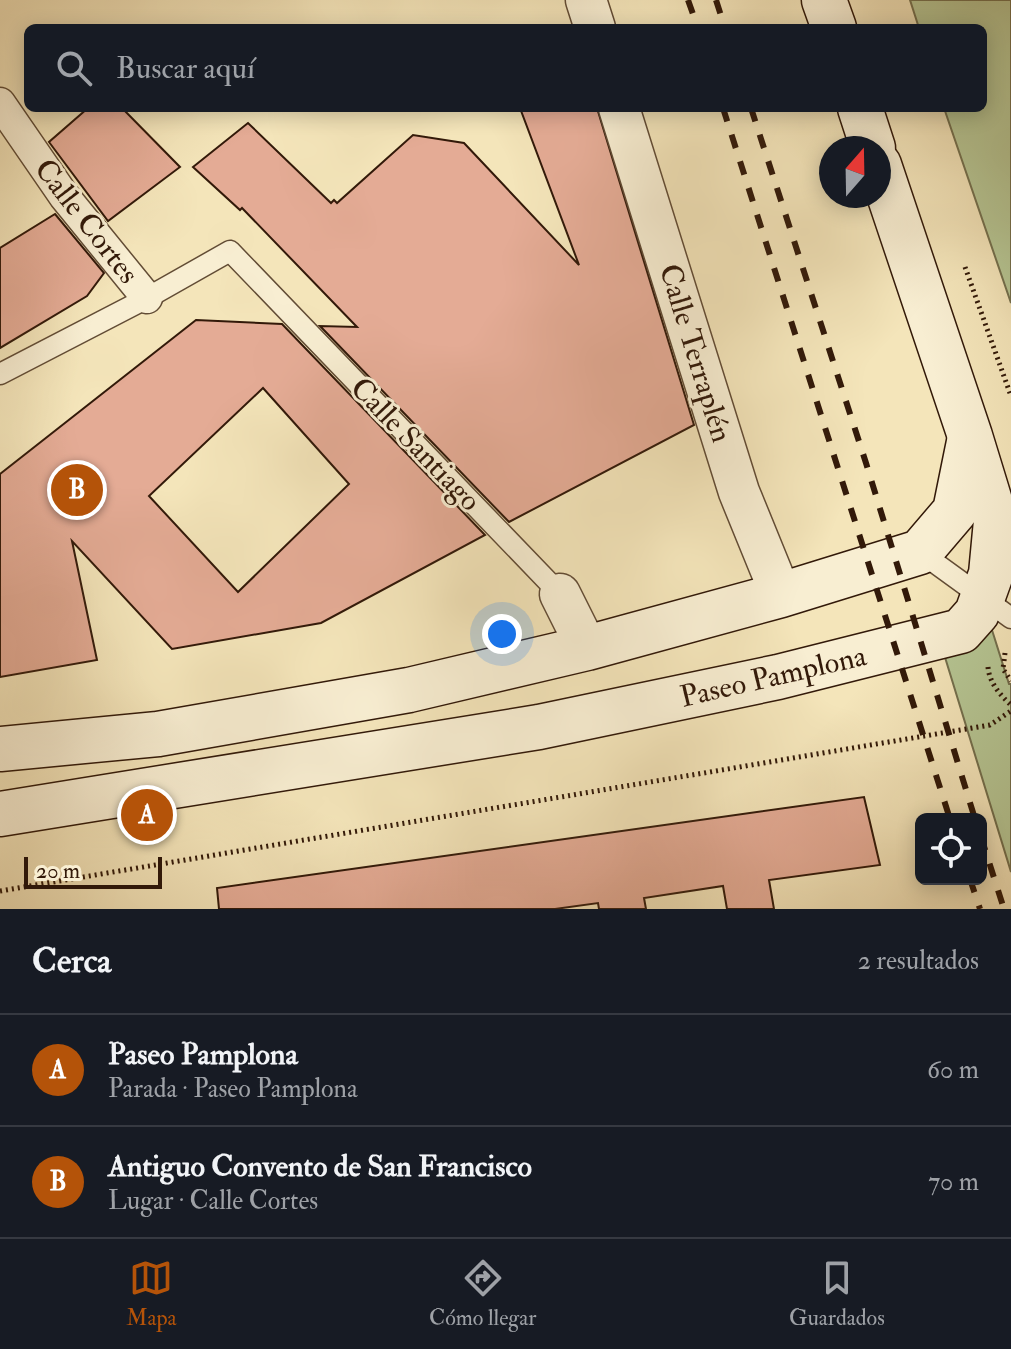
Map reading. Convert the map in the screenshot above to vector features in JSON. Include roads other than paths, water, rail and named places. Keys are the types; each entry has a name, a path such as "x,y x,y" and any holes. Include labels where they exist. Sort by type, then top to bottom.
{"main road":[{"path":"824,0 833,24"},
{"path":"861,112 869,136"},
{"name":"Paseo Pamplona","path":"0,814 539,727 778,677 961,631 977,613 997,608 987,519 970,436 891,201"},
{"path":"0,749 158,734 409,690 587,648 781,595 920,552 987,519"}],"street":[{"path":"586,0 594,24"},
{"name":"Calle Cortes","path":"0,103 64,196 147,298"},
{"name":"Calle Terraplén","path":"620,112 739,492 781,595"},
{"name":"Calle Santiago","path":"560,594 587,648"}],"lane":[{"name":"Calle Santiago","path":"147,298 230,251 560,594"},
{"path":"0,374 147,298"},
{"path":"920,552 997,608"}],"railway":[{"path":"688,0 697,24"},
{"path":"716,0 724,24"},
{"path":"724,112 948,813"},
{"path":"752,112 866,463 973,813"},
{"path":"987,856 1004,909"},
{"path":"972,885 980,909"}],"place":[{"name":"Antiguo Convento de San Francisco","path":"77,490"},
{"name":"Paseo Pamplona","path":"147,815"}]}
